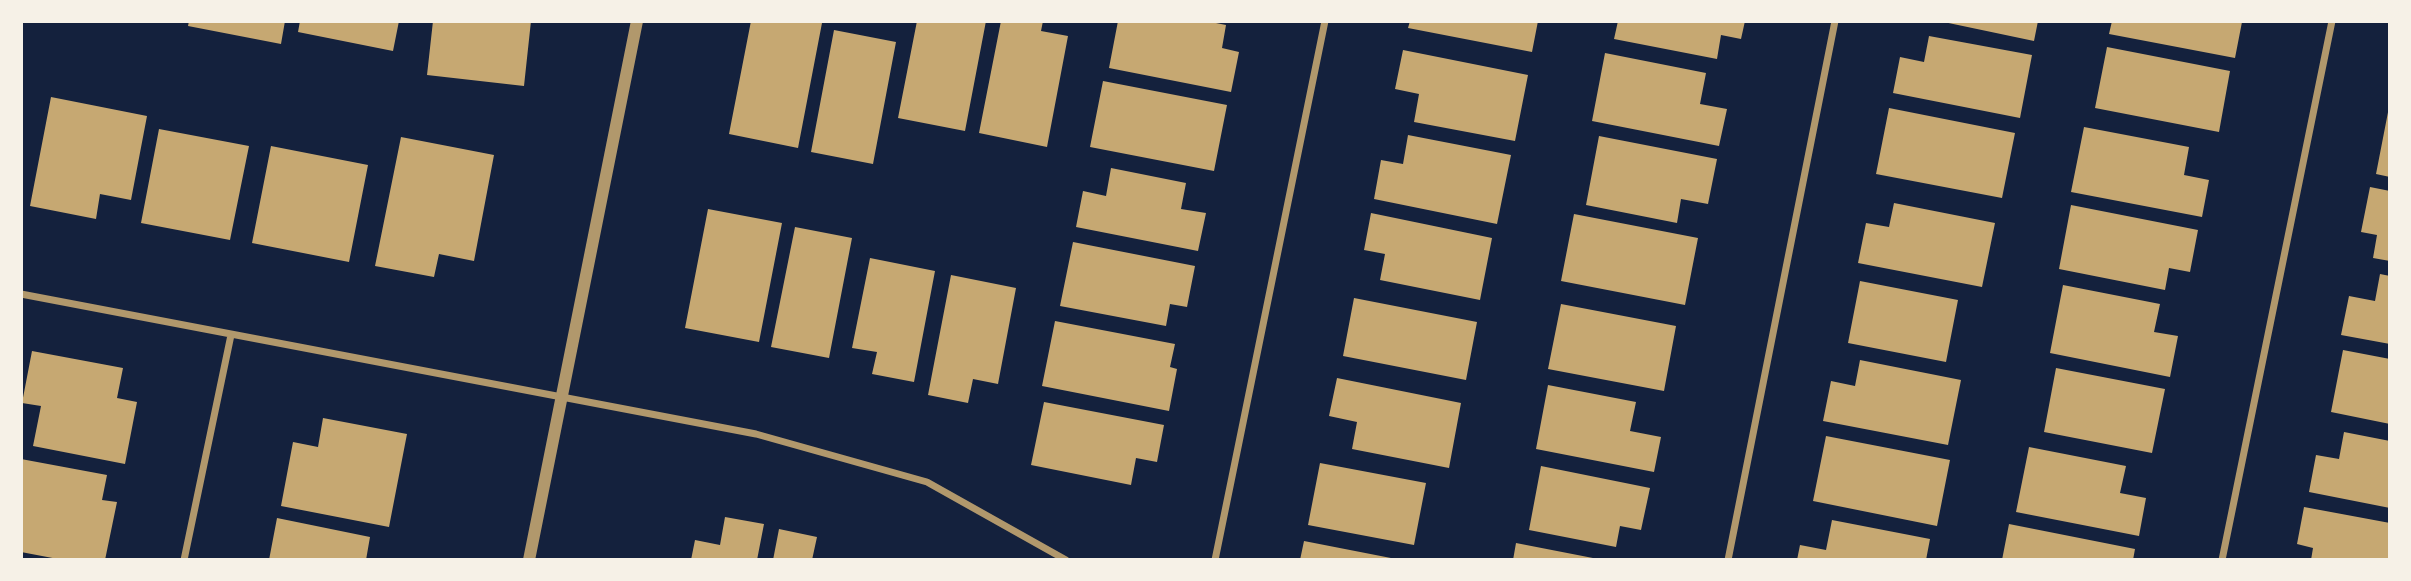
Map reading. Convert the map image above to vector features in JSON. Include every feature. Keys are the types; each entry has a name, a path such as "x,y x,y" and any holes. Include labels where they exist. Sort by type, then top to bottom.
{"street":[{"path":"529,560 636,21"},
{"path":"1215,560 1325,21"},
{"path":"1728,560 1835,21"},
{"path":"2222,560 2332,21"},
{"path":"21,294 756,435 927,482 1066,560"},
{"path":"184,560 231,335"}],"building":[{"path":"189,21 285,21 281,44 188,26"},
{"path":"300,21 399,21 393,51 298,32"},
{"path":"433,21 531,21 524,86 427,75"},
{"path":"751,21 822,23 798,148 729,134"},
{"path":"917,21 986,21 965,131 898,118"},
{"path":"1001,21 1043,21 1041,31 1068,36 1047,147 979,133"},
{"path":"1118,21 1206,21 1226,25 1222,48 1239,52 1231,92 1109,68"},
{"path":"1410,21 1538,21 1532,52 1408,28"},
{"path":"1618,21 1745,21 1741,39 1721,35 1717,59 1614,39"},
{"path":"1939,21 2038,21 2034,41"},
{"path":"2112,21 2242,22 2235,58 2109,34"},
{"path":"834,30 896,42 873,164 811,152"},
{"path":"1929,36 2032,55 2020,118 1893,93 1900,57 1924,62"},
{"path":"2107,47 2230,71 2219,132 2095,108"},
{"path":"1403,50 1528,75 1515,141 1414,122 1419,94 1395,89"},
{"path":"1605,53 1706,73 1700,104 1727,109 1719,146 1592,121"},
{"path":"1103,81 1227,105 1214,171 1090,147"},
{"path":"51,97 147,116 131,200 100,194 96,219 30,206"},
{"path":"2390,107 2390,177 2376,174"},
{"path":"1889,108 2015,133 2002,198 1876,174"},
{"path":"2084,127 2189,147 2184,175 2209,180 2202,217 2071,192"},
{"path":"159,129 249,146 230,240 141,223"},
{"path":"1408,135 1511,155 1497,224 1374,199 1381,160 1403,164"},
{"path":"1599,136 1717,159 1708,204 1681,199 1677,223 1586,205"},
{"path":"401,137 494,155 474,261 439,254 434,277 375,266"},
{"path":"271,146 368,165 349,262 252,243"},
{"path":"1111,168 1186,183 1181,209 1206,213 1198,251 1076,227 1083,191 1106,196"},
{"path":"2370,187 2390,191 2390,261 2373,258 2377,235 2361,232"},
{"path":"1894,203 1995,223 1982,287 1858,263 1866,223 1889,227"},
{"path":"2071,205 2198,230 2190,272 2169,268 2165,290 2059,269"},
{"path":"708,209 782,223 759,342 685,328"},
{"path":"1371,213 1492,238 1480,300 1380,280 1385,254 1364,250"},
{"path":"1574,214 1698,238 1685,305 1561,281"},
{"path":"795,227 852,238 829,358 771,347"},
{"path":"1073,242 1195,266 1187,307 1170,304 1166,326 1060,306"},
{"path":"870,258 935,271 914,382 872,374 877,352 852,348"},
{"path":"2380,274 2390,276 2390,344 2341,335 2349,296 2375,301"},
{"path":"951,275 1016,288 998,384 973,379 968,403 928,395"},
{"path":"1860,281 1958,300 1946,362 1848,343"},
{"path":"2063,285 2160,304 2154,332 2178,336 2170,377 2050,353"},
{"path":"1354,298 1477,322 1466,380 1343,356"},
{"path":"1561,304 1676,326 1664,391 1548,369"},
{"path":"1055,321 1175,344 1170,367 1177,369 1169,411 1042,386"},
{"path":"2343,350 2390,359 2390,424 2331,412"},
{"path":"32,351 123,368 117,398 137,402 125,464 33,446 41,406 22,403"},
{"path":"1860,360 1961,380 1948,445 1823,421 1831,381 1855,386"},
{"path":"2056,368 2165,389 2152,453 2044,432"},
{"path":"1337,378 1461,403 1449,468 1352,449 1357,422 1329,416"},
{"path":"1548,385 1636,402 1630,431 1661,437 1654,472 1536,449"},
{"path":"1044,402 1164,425 1157,462 1136,458 1131,485 1031,465"},
{"path":"323,418 407,434 389,527 281,506 293,442 318,447"},
{"path":"2344,432 2390,441 2390,508 2309,492 2316,455 2339,459"},
{"path":"1826,436 1950,460 1937,526 1813,501"},
{"path":"2029,447 2126,466 2120,493 2146,498 2139,536 2016,512"},
{"path":"21,459 107,475 102,500 117,502 105,560 63,560 21,552"},
{"path":"1320,463 1426,483 1414,545 1308,525"},
{"path":"1541,466 1650,488 1641,530 1620,526 1616,547 1529,530"},
{"path":"2304,507 2390,523 2390,560 2311,560 2313,548 2297,544"},
{"path":"725,517 764,524 757,560 691,560 695,540 720,545"},
{"path":"277,518 370,537 366,560 269,560"},
{"path":"1832,520 1930,539 1926,560 1797,560 1800,545 1826,550"},
{"path":"2009,524 2135,549 2133,560 2002,560"},
{"path":"779,529 817,537 812,560 773,560"},
{"path":"1304,541 1396,559 1300,560"},
{"path":"1516,543 1598,559 1513,560"}]}
